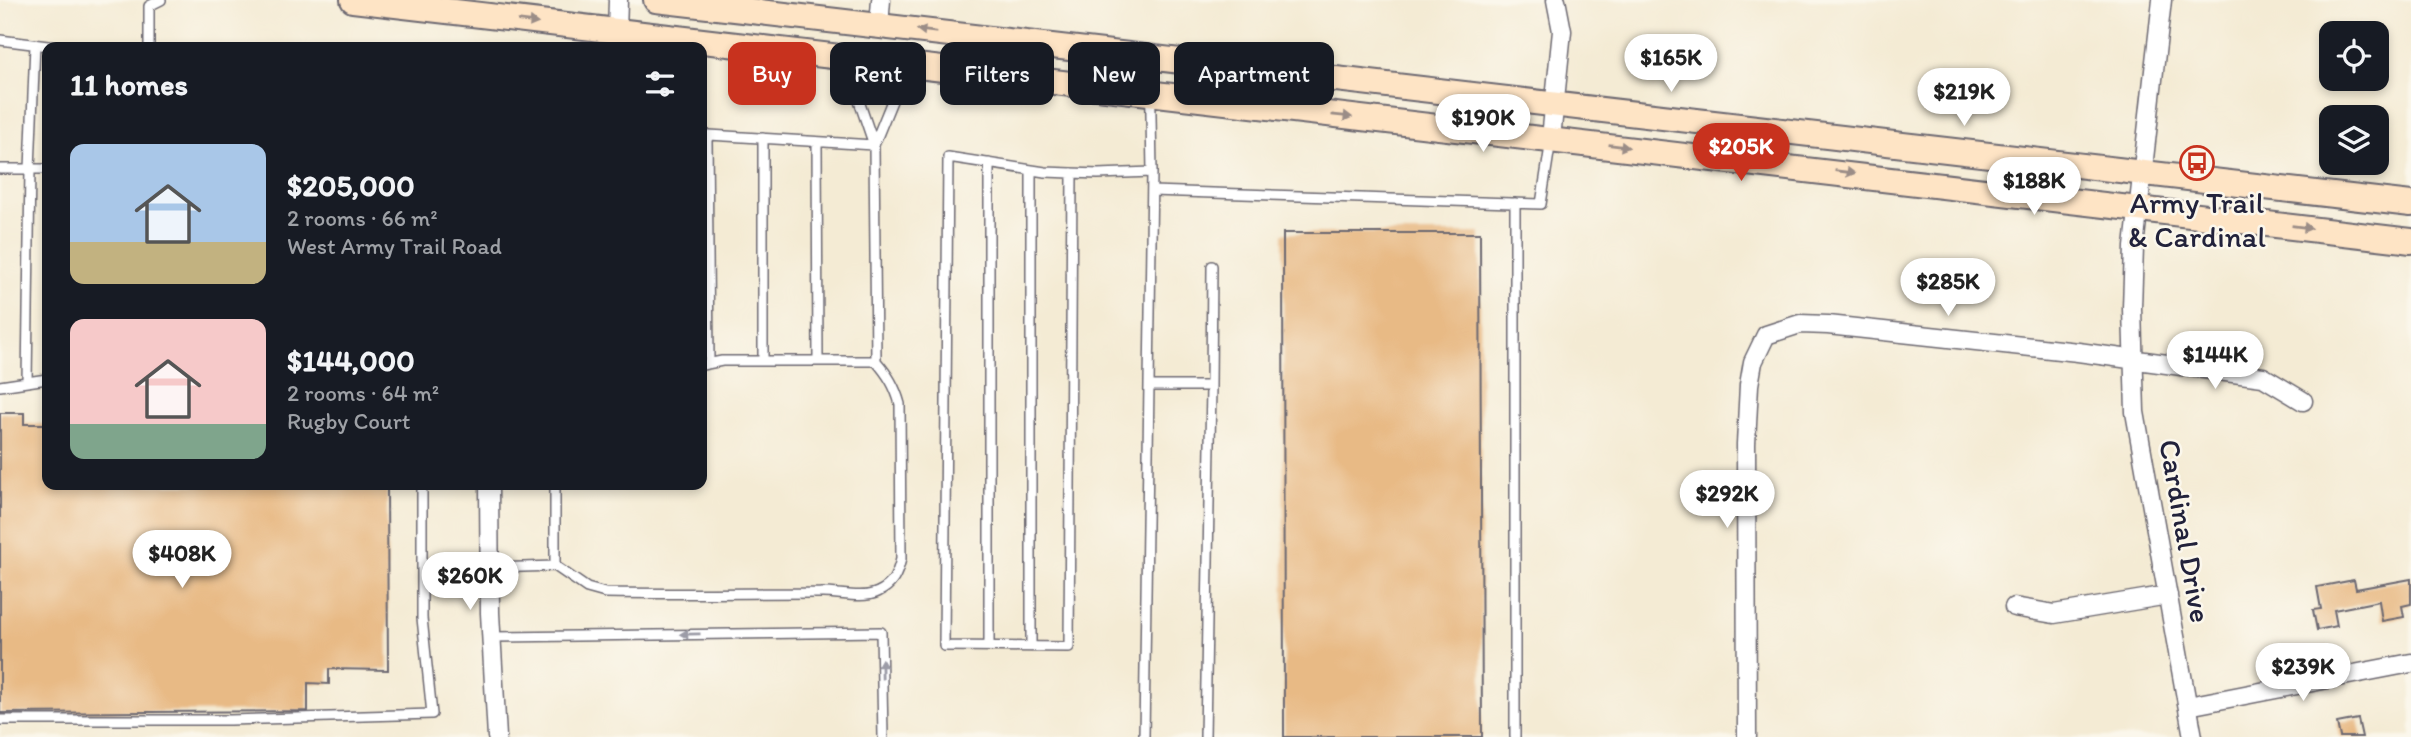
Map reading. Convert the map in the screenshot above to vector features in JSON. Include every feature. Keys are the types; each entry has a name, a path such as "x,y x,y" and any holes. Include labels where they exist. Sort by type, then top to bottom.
{"main road":[{"path":"354,0 609,42"},
{"path":"656,0 1068,48"},
{"path":"707,50 830,59"},
{"path":"1160,59 2411,204"},
{"path":"926,69 1068,85"},
{"path":"1160,95 1551,138 2411,241"}],"street":[{"path":"615,42 618,0"},
{"path":"879,26 881,0"},
{"path":"1551,138 1562,31 1556,0"},
{"name":"Cardinal Drive","path":"2162,0 2137,207 2132,308 2135,412 2193,737"},
{"path":"1747,737 1747,421 1753,362 1766,335 1800,324 1828,325 2078,352 2263,377 2303,401"},
{"path":"489,490 489,568 496,737"},
{"path":"2014,607 2054,614 2168,596"},
{"path":"2188,705 2411,663"}],"lane":[{"path":"149,42 149,6 161,0"},
{"path":"0,40 42,46"},
{"path":"27,382 35,45"},
{"path":"489,568 555,566 587,588 606,593 825,593 864,596 877,593 891,584 898,574 901,559 900,404 889,375 877,361 874,145 860,105"},
{"path":"874,145 890,105"},
{"path":"1144,737 1151,105"},
{"path":"707,140 709,135 874,145"},
{"path":"763,138 763,361"},
{"path":"1152,191 1541,204 1551,138"},
{"path":"817,142 818,361"},
{"path":"1072,173 1069,646 944,646 948,157 1031,170 1152,173"},
{"path":"989,163 989,646"},
{"path":"0,169 42,169"},
{"path":"1031,170 1031,646"},
{"path":"1515,204 1515,737"},
{"path":"1205,737 1212,266"},
{"path":"707,364 722,361 877,361"},
{"path":"0,386 42,380"},
{"path":"1149,386 1210,386"},
{"path":"0,720 230,720 432,714 422,618 422,490"},
{"path":"555,490 555,566"},
{"path":"491,637 881,632 883,737"}],"building":[{"path":"1283,233 1480,233 1482,737 1284,737"},
{"path":"0,413 24,413 24,424 42,424 42,490 387,490 388,670 329,669 329,684 308,683 308,711 0,713"},
{"path":"2411,579 2411,604 2402,606 2404,617 2382,621 2379,601 2334,610 2337,626 2317,630 2313,610 2321,609 2317,587 2354,580 2356,589"},
{"path":"2358,719 2362,737 2340,737 2337,723"}],"place":[{"name":"Army Trail & Cardinal","path":"2197,163"}]}
